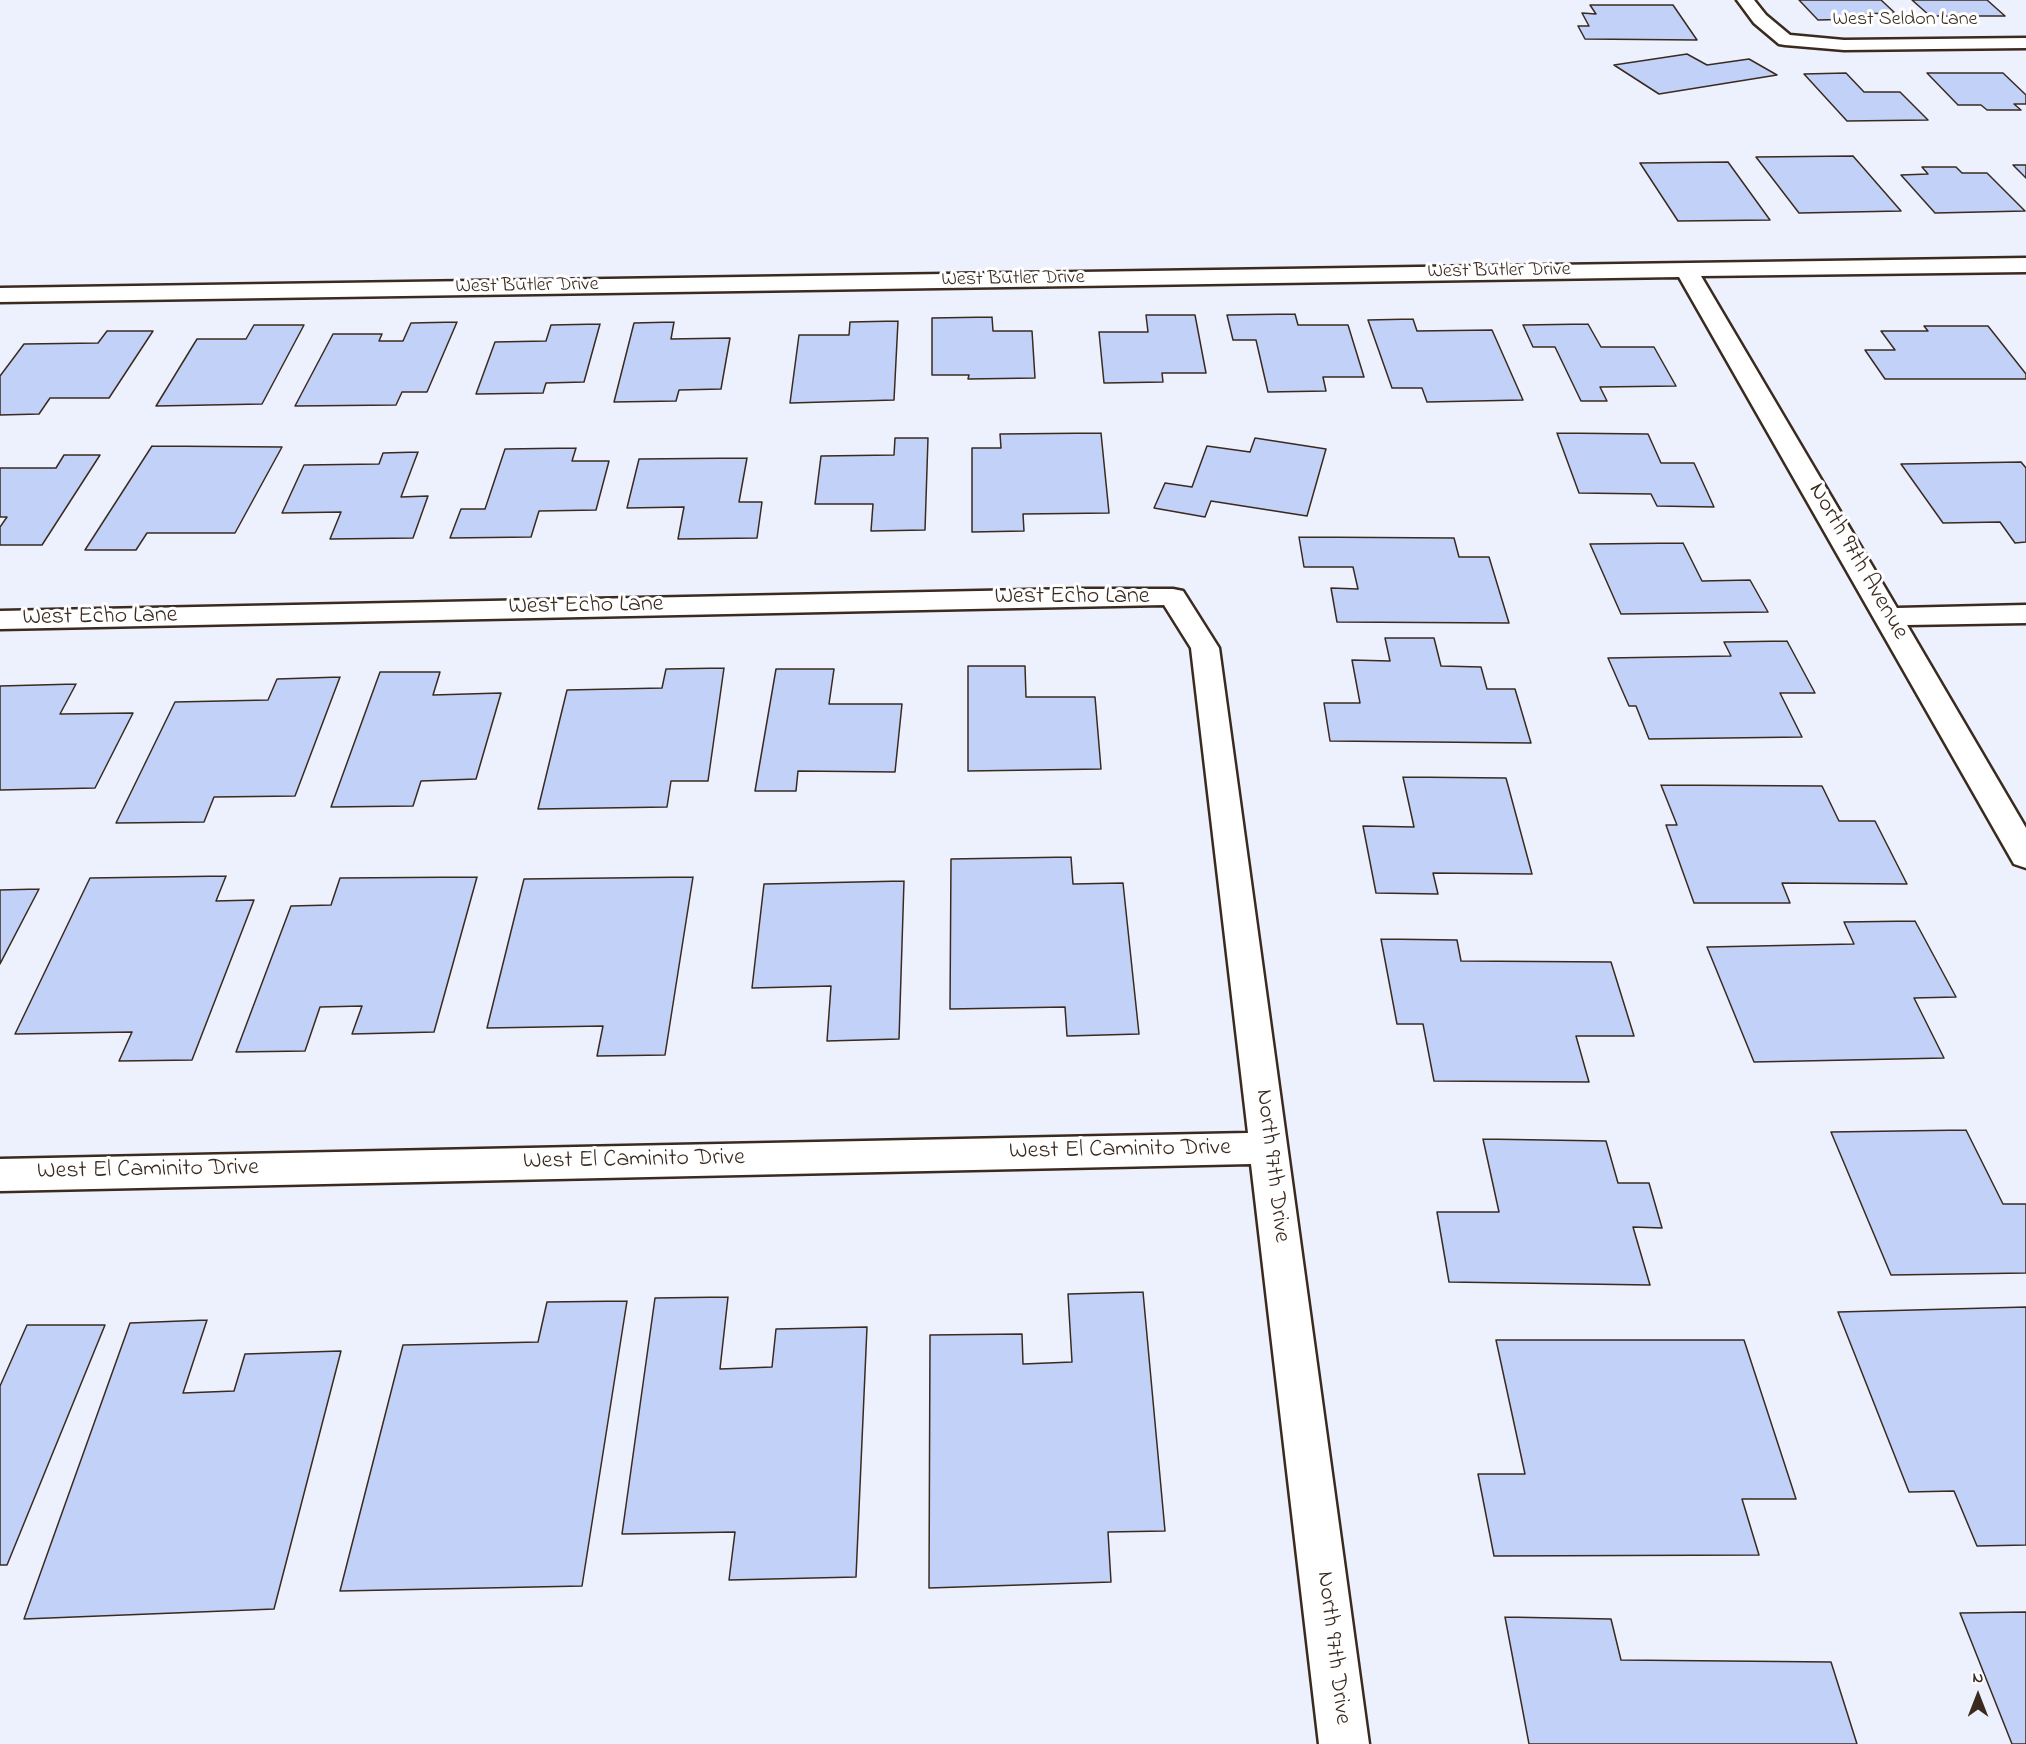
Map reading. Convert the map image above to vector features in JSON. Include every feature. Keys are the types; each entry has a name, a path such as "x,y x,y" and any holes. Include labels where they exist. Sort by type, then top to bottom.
{"street":[{"name":"West Seldon Lane","path":"1744,0 1760,19 1785,40 1844,45 2026,43"},
{"name":"West Butler Drive","path":"0,295 2026,265"},
{"name":"North 97th Avenue","path":"1686,269 2026,856"},
{"name":"West Echo Lane","path":"0,620 1065,597 1173,597"},
{"name":"North 97th Drive","path":"1173,597 1205,648 1344,1744"},
{"path":"1888,616 2026,614"},
{"name":"West El Caminito Drive","path":"0,1174 1268,1148"}],"building":[{"path":"1799,0 1881,0 1895,13 1852,14 1857,19 1818,20"},
{"path":"1912,0 1987,0 2005,16 1930,16"},
{"path":"1590,5 1673,5 1697,40 1585,39 1578,26 1589,26 1582,13 1596,14"},
{"path":"1687,54 1707,65 1749,59 1777,75 1659,94 1614,65"},
{"path":"1846,73 1864,92 1900,92 1928,120 1847,121 1804,74"},
{"path":"1927,73 2003,73 2026,95 2026,104 2014,104 2021,110 1987,110 1981,105 1958,105"},
{"path":"1853,156 1901,211 1799,213 1756,157"},
{"path":"1728,162 1770,220 1678,221 1640,163"},
{"path":"2013,165 2026,165 2026,178"},
{"path":"1922,167 1956,167 1962,173 1987,173 2025,211 1935,213 1901,175 1928,174"},
{"path":"1295,314 1298,325 1348,325 1364,377 1323,377 1326,391 1268,392 1256,340 1233,340 1227,315"},
{"path":"1146,315 1195,315 1206,373 1162,373 1163,382 1104,383 1099,332 1148,332"},
{"path":"992,317 993,331 1032,331 1035,378 968,379 969,375 932,375 932,318"},
{"path":"1413,319 1417,331 1492,330 1523,400 1427,402 1422,388 1392,388 1368,320"},
{"path":"898,321 894,400 790,403 799,335 849,335 850,322"},
{"path":"457,322 427,392 402,392 396,405 295,406 333,334 382,334 379,341 403,341 411,323"},
{"path":"674,322 671,339 730,338 721,389 679,390 676,401 614,402 634,323"},
{"path":"600,324 584,382 546,383 543,393 476,394 495,342 546,341 551,325"},
{"path":"1588,324 1601,347 1654,347 1676,386 1600,387 1607,401 1581,401 1555,347 1533,347 1523,325"},
{"path":"254,325 304,325 262,404 156,406 197,339 246,339"},
{"path":"1924,326 1988,326 2026,374 2026,379 1885,379 1865,350 1895,350 1881,331 1928,331"},
{"path":"107,331 153,331 109,398 50,398 39,414 0,415 0,376 24,344 98,343"},
{"path":"1101,433 1109,513 1023,514 1024,531 972,532 972,448 1001,448 1000,434"},
{"path":"1557,433 1648,434 1661,463 1694,463 1714,507 1657,506 1651,494 1579,493"},
{"path":"895,438 928,438 925,530 871,531 873,504 815,504 821,456 894,455"},
{"path":"1255,438 1326,449 1307,516 1211,501 1205,517 1154,508 1165,483 1192,487 1207,446 1250,452"},
{"path":"152,446 282,447 235,533 147,533 136,550 85,550"},
{"path":"576,448 572,461 609,461 596,510 539,511 531,537 450,538 461,509 485,509 505,449"},
{"path":"418,452 401,497 428,496 413,538 330,539 341,512 282,513 304,465 379,464 383,453"},
{"path":"64,455 100,455 42,545 0,545 0,527 7,517 0,517 0,468 56,468"},
{"path":"747,458 739,502 762,502 757,538 678,539 684,507 627,508 639,459"},
{"path":"2021,462 2026,468 2026,542 2015,543 2000,522 1943,523 1901,464"},
{"path":"1299,537 1454,538 1459,557 1489,557 1509,623 1337,622 1331,588 1358,589 1353,567 1304,567"},
{"path":"1683,543 1702,581 1750,580 1768,612 1621,614 1590,544"},
{"path":"1385,638 1434,638 1441,666 1481,667 1487,689 1515,689 1531,743 1330,741 1324,703 1360,703 1352,660 1390,661"},
{"path":"1787,641 1815,693 1780,693 1802,737 1649,739 1636,706 1629,706 1608,658 1731,656 1724,642"},
{"path":"968,666 1025,666 1026,697 1095,697 1101,769 968,771"},
{"path":"724,668 708,781 671,781 667,807 538,809 567,690 662,688 666,669"},
{"path":"776,669 834,669 829,704 902,704 895,772 798,771 796,791 755,791"},
{"path":"380,672 440,672 433,695 501,693 476,779 421,781 413,806 331,807"},
{"path":"340,677 295,796 214,797 204,822 116,823 175,702 268,700 277,679"},
{"path":"76,684 60,714 133,713 95,788 0,790 0,686"},
{"path":"1403,777 1506,778 1532,874 1433,873 1438,894 1376,893 1363,826 1414,827"},
{"path":"1661,785 1822,786 1839,821 1875,821 1907,884 1782,883 1790,903 1694,903 1666,825 1677,825"},
{"path":"1071,857 1073,884 1123,883 1139,1034 1067,1036 1065,1007 950,1009 951,859"},
{"path":"226,876 216,901 254,900 192,1060 119,1061 132,1032 15,1034 90,878"},
{"path":"477,877 434,1032 352,1034 362,1006 320,1007 305,1051 236,1052 291,906 331,905 340,878"},
{"path":"693,877 665,1055 597,1056 603,1026 487,1028 524,879"},
{"path":"904,881 899,1039 827,1041 831,986 752,988 764,884"},
{"path":"39,889 0,964 0,890"},
{"path":"1915,921 1956,997 1914,998 1944,1058 1754,1062 1707,947 1854,944 1844,922"},
{"path":"1381,939 1457,940 1461,961 1611,962 1634,1036 1576,1036 1589,1082 1434,1081 1423,1024 1397,1024"},
{"path":"1966,1130 2003,1204 2026,1204 2026,1273 1891,1275 1831,1132"},
{"path":"1483,1139 1606,1141 1618,1183 1649,1183 1662,1228 1633,1227 1650,1285 1449,1282 1437,1212 1499,1212"},
{"path":"1143,1292 1165,1531 1108,1532 1111,1582 929,1588 930,1335 1022,1334 1023,1364 1072,1362 1068,1294"},
{"path":"728,1297 720,1369 772,1367 776,1329 867,1327 856,1577 729,1580 735,1532 622,1534 655,1298"},
{"path":"627,1301 582,1586 340,1591 403,1345 538,1342 547,1302"},
{"path":"2026,1307 2026,1545 1977,1546 1954,1491 1909,1492 1838,1312"},
{"path":"207,1320 183,1393 234,1391 245,1354 341,1351 274,1609 24,1619 130,1323"},
{"path":"27,1325 105,1325 7,1565 0,1565 0,1386"},
{"path":"1496,1340 1744,1340 1796,1499 1742,1499 1759,1555 1494,1556 1478,1474 1525,1474"},
{"path":"2026,1612 2026,1744 2012,1744 1960,1613"},
{"path":"1505,1617 1611,1619 1621,1660 1831,1662 1857,1744 1529,1744"}]}
